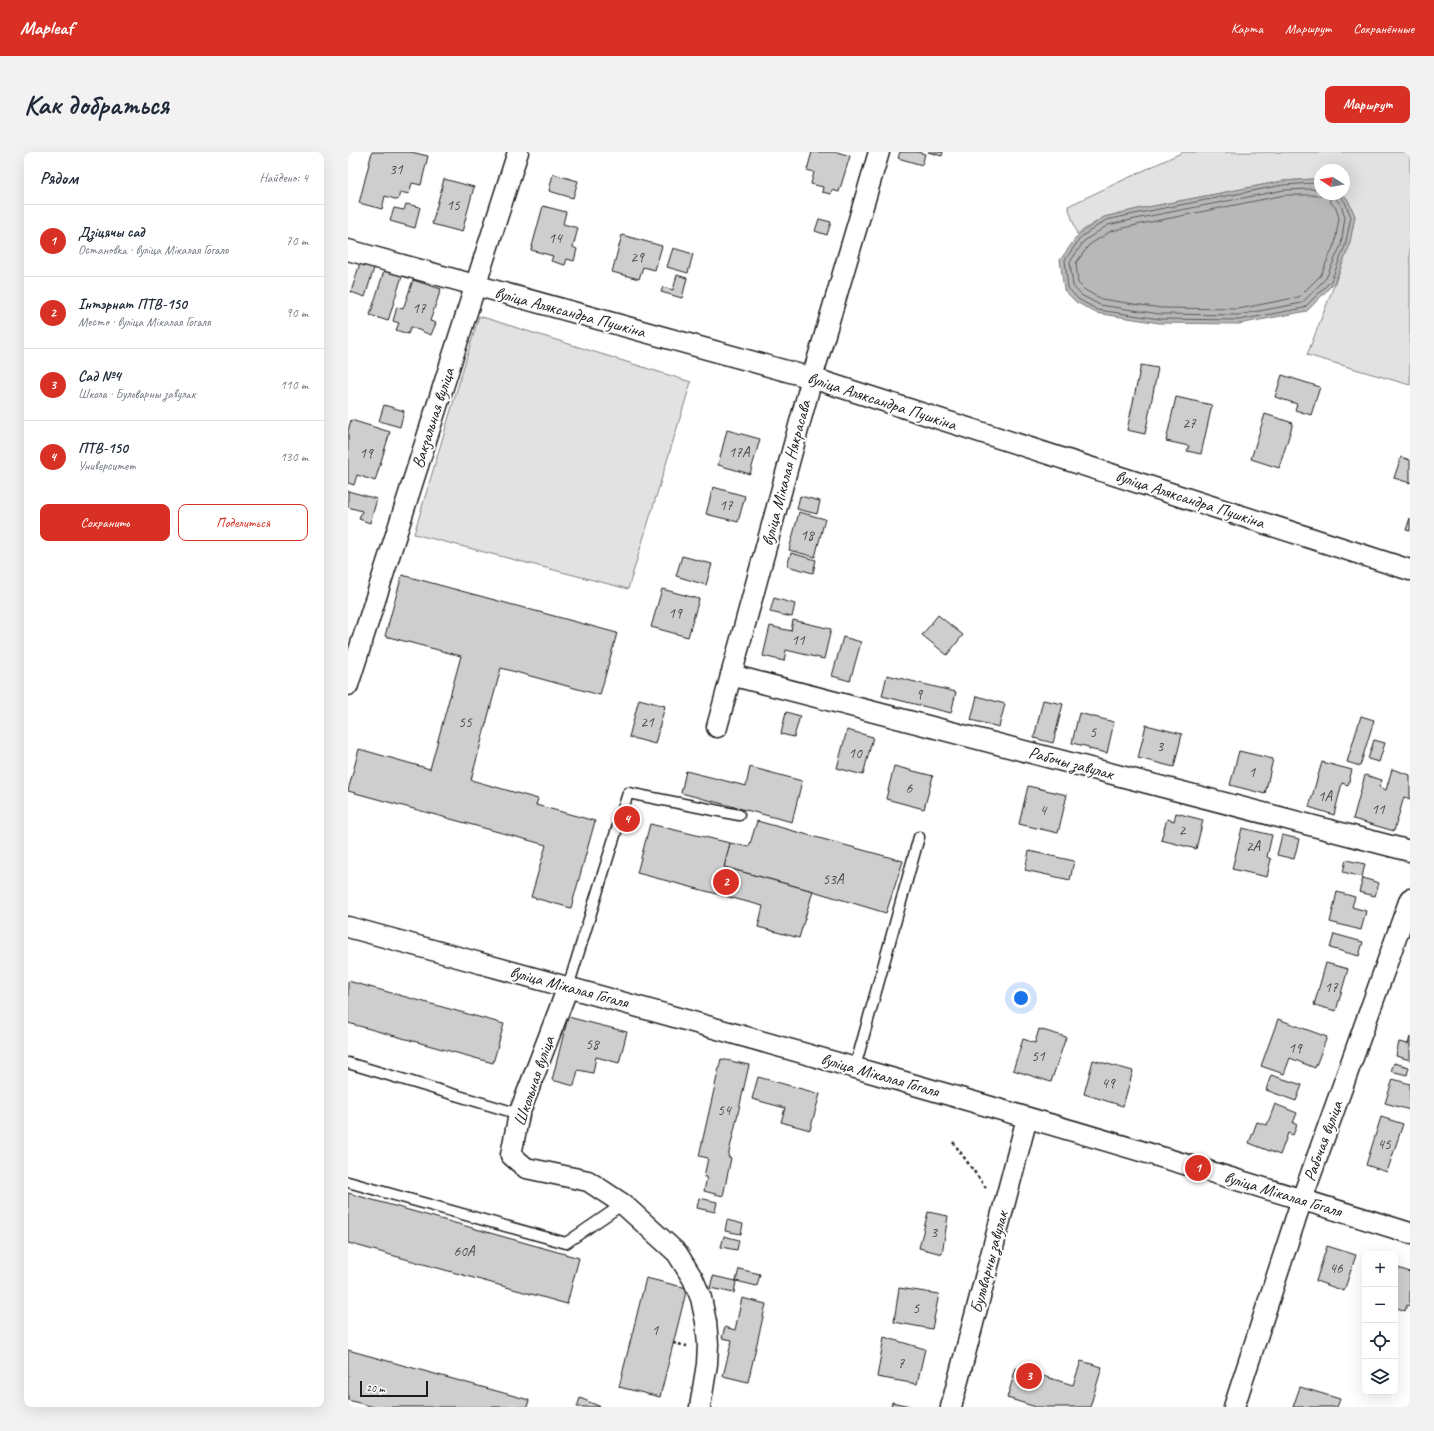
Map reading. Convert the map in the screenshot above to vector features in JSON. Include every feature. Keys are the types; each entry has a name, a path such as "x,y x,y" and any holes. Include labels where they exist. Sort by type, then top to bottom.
{"street":[{"name":"Вакзальная вуліца","path":"348,685 518,152"},
{"name":"вуліца Мікалая Някрасава","path":"718,727 812,378 879,152"},
{"name":"вуліца Аляксандра Пушкіна","path":"348,250 812,378 1410,570"},
{"name":"Рабочы завулак","path":"731,675 1410,851"},
{"name":"Рабочая вуліца","path":"1234,1407 1302,1199 1410,899"},
{"name":"вуліца Мікалая Гогаля","path":"348,927 855,1067 1302,1199 1410,1233"},
{"name":"Школьная вуліца","path":"568,987 519,1114 511,1155 526,1168 588,1181 623,1204 676,1253 693,1279 701,1298 706,1322 708,1344 707,1364 700,1407"},
{"name":"Бульварны завулак","path":"951,1407 1027,1118"}],"lane":[{"path":"568,987 628,793 739,815"},
{"path":"855,1067 919,837"},
{"path":"348,1063 519,1114"},
{"path":"348,1182 566,1243 623,1204"}],"shaded area":[{"path":"1183,152 1410,152 1410,385 1307,355 1349,247 1355,216 1348,200 1350,200 1350,164 1314,164 1314,179 1283,181 1104,217 1077,234 1068,206"},
{"path":"479,316 691,382 628,589 414,534"}],"water":[{"path":"1314,179 1314,200 1348,200 1355,216 1349,247 1334,283 1307,311 1239,324 1159,323 1096,313 1076,302 1064,290 1060,260 1078,235 1104,217 1283,181"}],"building":[{"path":"372,152 411,152 428,156 421,185 412,183 409,194 400,192 398,200 385,196 382,209 359,203"},
{"path":"812,152 837,152 850,156 839,192 832,190 831,194 822,192 823,187 811,184 814,172 807,170"},
{"path":"900,152 917,152 925,154 922,165 898,158"},
{"path":"928,152 943,152 942,156"},
{"path":"553,174 578,181 573,198 549,191"},
{"path":"444,179 474,187 462,232 432,224"},
{"path":"406,204 420,207 415,228 390,221 394,208 404,210"},
{"path":"543,206 566,212 563,224 578,228 573,247 577,249 574,261 567,259 565,265 551,261 553,256 531,250"},
{"path":"819,219 831,222 827,235 815,231"},
{"path":"622,235 662,246 655,270 643,267 639,279 612,272"},
{"path":"673,248 693,254 688,273 667,267"},
{"path":"360,263 374,268 365,297 351,292"},
{"path":"384,271 402,276 388,321 370,315"},
{"path":"677,275 687,278 682,298 661,292 663,287 673,290"},
{"path":"413,280 441,289 430,321 436,323 431,335 411,327 408,334 396,330 399,323 393,321 397,307 403,309"},
{"path":"1141,365 1158,368 1145,434 1127,430"},
{"path":"1282,375 1320,387 1311,415 1295,410 1297,404 1275,397"},
{"path":"1176,397 1212,405 1201,454 1187,451 1189,446 1166,441"},
{"path":"384,405 404,411 400,427 379,421"},
{"path":"1265,414 1293,423 1279,468 1251,459"},
{"path":"351,420 390,432 375,481 357,475 354,485 348,483 348,431"},
{"path":"727,430 760,439 750,474 718,465"},
{"path":"1401,457 1410,460 1410,483 1394,478"},
{"path":"713,487 745,496 738,522 706,514"},
{"path":"348,491 377,499 370,523 359,519 362,511 348,507"},
{"path":"800,496 820,501 817,514 797,509"},
{"path":"799,512 825,519 815,557 789,550"},
{"path":"1410,518 1410,531 1406,530"},
{"path":"791,553 816,560 813,573 787,566"},
{"path":"682,556 712,564 706,585 676,576"},
{"path":"402,575 617,633 600,695 501,668 471,780 538,799 536,805 595,821 571,908 531,897 546,845 348,791 359,749 430,769 461,656 385,636"},
{"path":"662,589 699,599 688,637 651,627"},
{"path":"774,598 795,604 792,617 770,612"},
{"path":"938,615 963,635 947,655 922,635"},
{"path":"793,620 831,629 824,659 786,650 784,661 763,656 770,626 791,631"},
{"path":"843,637 861,642 850,681 832,676"},
{"path":"887,675 956,692 951,713 882,696"},
{"path":"977,696 1005,704 999,727 971,720"},
{"path":"639,699 665,706 655,744 629,737"},
{"path":"1043,700 1063,704 1053,743 1034,738"},
{"path":"786,712 800,716 794,737 781,734"},
{"path":"1079,713 1114,722 1107,753 1072,743"},
{"path":"1361,716 1374,720 1360,766 1347,762"},
{"path":"1146,725 1182,734 1174,767 1138,758"},
{"path":"847,730 873,737 863,775 837,768"},
{"path":"1374,740 1385,743 1379,762 1368,759"},
{"path":"1239,751 1273,759 1265,794 1230,785"},
{"path":"1322,762 1352,770 1348,785 1342,783 1334,815 1309,807"},
{"path":"894,766 933,776 924,809 886,799"},
{"path":"750,767 802,781 792,822 681,793 686,771 746,786"},
{"path":"1392,769 1410,775 1410,799 1404,797 1394,831 1353,819 1365,775 1382,780 1379,787 1386,790"},
{"path":"1028,786 1067,795 1058,833 1019,824"},
{"path":"1176,813 1203,820 1196,849 1161,840 1167,819 1174,821"},
{"path":"757,821 903,861 886,913 813,891 724,867 730,843 749,847"},
{"path":"650,824 730,843 724,867 813,891 799,938 758,927 763,906 637,873"},
{"path":"1242,828 1272,835 1267,857 1271,859 1267,877 1232,869"},
{"path":"1282,835 1299,839 1294,859 1277,855"},
{"path":"1029,851 1074,861 1070,880 1025,870"},
{"path":"1346,860 1365,864 1362,877 1343,872"},
{"path":"1363,878 1379,883 1375,896 1359,892"},
{"path":"1337,892 1355,897 1352,907 1366,911 1361,930 1330,922"},
{"path":"1334,934 1363,942 1359,956 1330,948"},
{"path":"1326,963 1348,969 1336,1011 1314,1005"},
{"path":"348,981 504,1024 493,1063 348,1023"},
{"path":"568,1017 627,1032 619,1063 596,1057 593,1073 578,1070 574,1086 552,1080"},
{"path":"1278,1019 1327,1037 1315,1068 1290,1058 1284,1074 1261,1066"},
{"path":"1039,1029 1066,1037 1051,1082 1013,1070 1023,1039 1035,1043"},
{"path":"1410,1037 1410,1060 1396,1056 1399,1042 1408,1044"},
{"path":"721,1059 749,1065 728,1157 731,1158 723,1196 704,1191 707,1177 704,1177 708,1158 699,1156"},
{"path":"1093,1060 1133,1071 1123,1106 1084,1094"},
{"path":"1394,1063 1409,1067 1407,1075 1391,1071"},
{"path":"1271,1075 1302,1085 1296,1101 1266,1090"},
{"path":"758,1077 820,1094 810,1130 781,1122 785,1108 752,1099"},
{"path":"1393,1079 1410,1084 1410,1110 1385,1103"},
{"path":"1275,1104 1297,1113 1293,1123 1297,1125 1293,1135 1288,1133 1280,1155 1249,1143 1257,1122 1267,1125"},
{"path":"1381,1117 1403,1124 1387,1172 1366,1165"},
{"path":"348,1193 579,1258 567,1304 348,1243"},
{"path":"699,1198 717,1202 715,1212 697,1208"},
{"path":"928,1212 948,1216 942,1254 919,1248"},
{"path":"727,1220 743,1224 741,1234 725,1231"},
{"path":"724,1236 739,1240 737,1250 721,1247"},
{"path":"1327,1246 1356,1255 1344,1291 1316,1281"},
{"path":"1398,1268 1410,1272 1410,1306 1407,1305 1405,1311 1398,1308"},
{"path":"739,1269 760,1274 757,1286 736,1281"},
{"path":"713,1276 736,1281 734,1293 710,1288"},
{"path":"646,1278 687,1288 660,1397 619,1387"},
{"path":"899,1288 939,1294 932,1329 894,1322"},
{"path":"742,1298 766,1304 748,1382 723,1376 732,1340 722,1338 725,1327 735,1330"},
{"path":"884,1337 925,1349 917,1384 877,1377"},
{"path":"348,1350 529,1400 527,1407 374,1407 348,1400"},
{"path":"1081,1361 1102,1367 1090,1407 1036,1407 1007,1398 1016,1368 1073,1385"},
{"path":"1300,1387 1340,1399 1337,1407 1293,1407"},
{"path":"580,1398 601,1407 577,1407"},
{"path":"892,1402 914,1407 891,1407"}],"place":[{"name":"ПТВ-150","path":"627,819"},
{"name":"Інтэрнат ПТВ-150","path":"726,882"},
{"name":"Дзіцячы сад","path":"1198,1168"},
{"name":"Сад №4","path":"1029,1376"}]}
